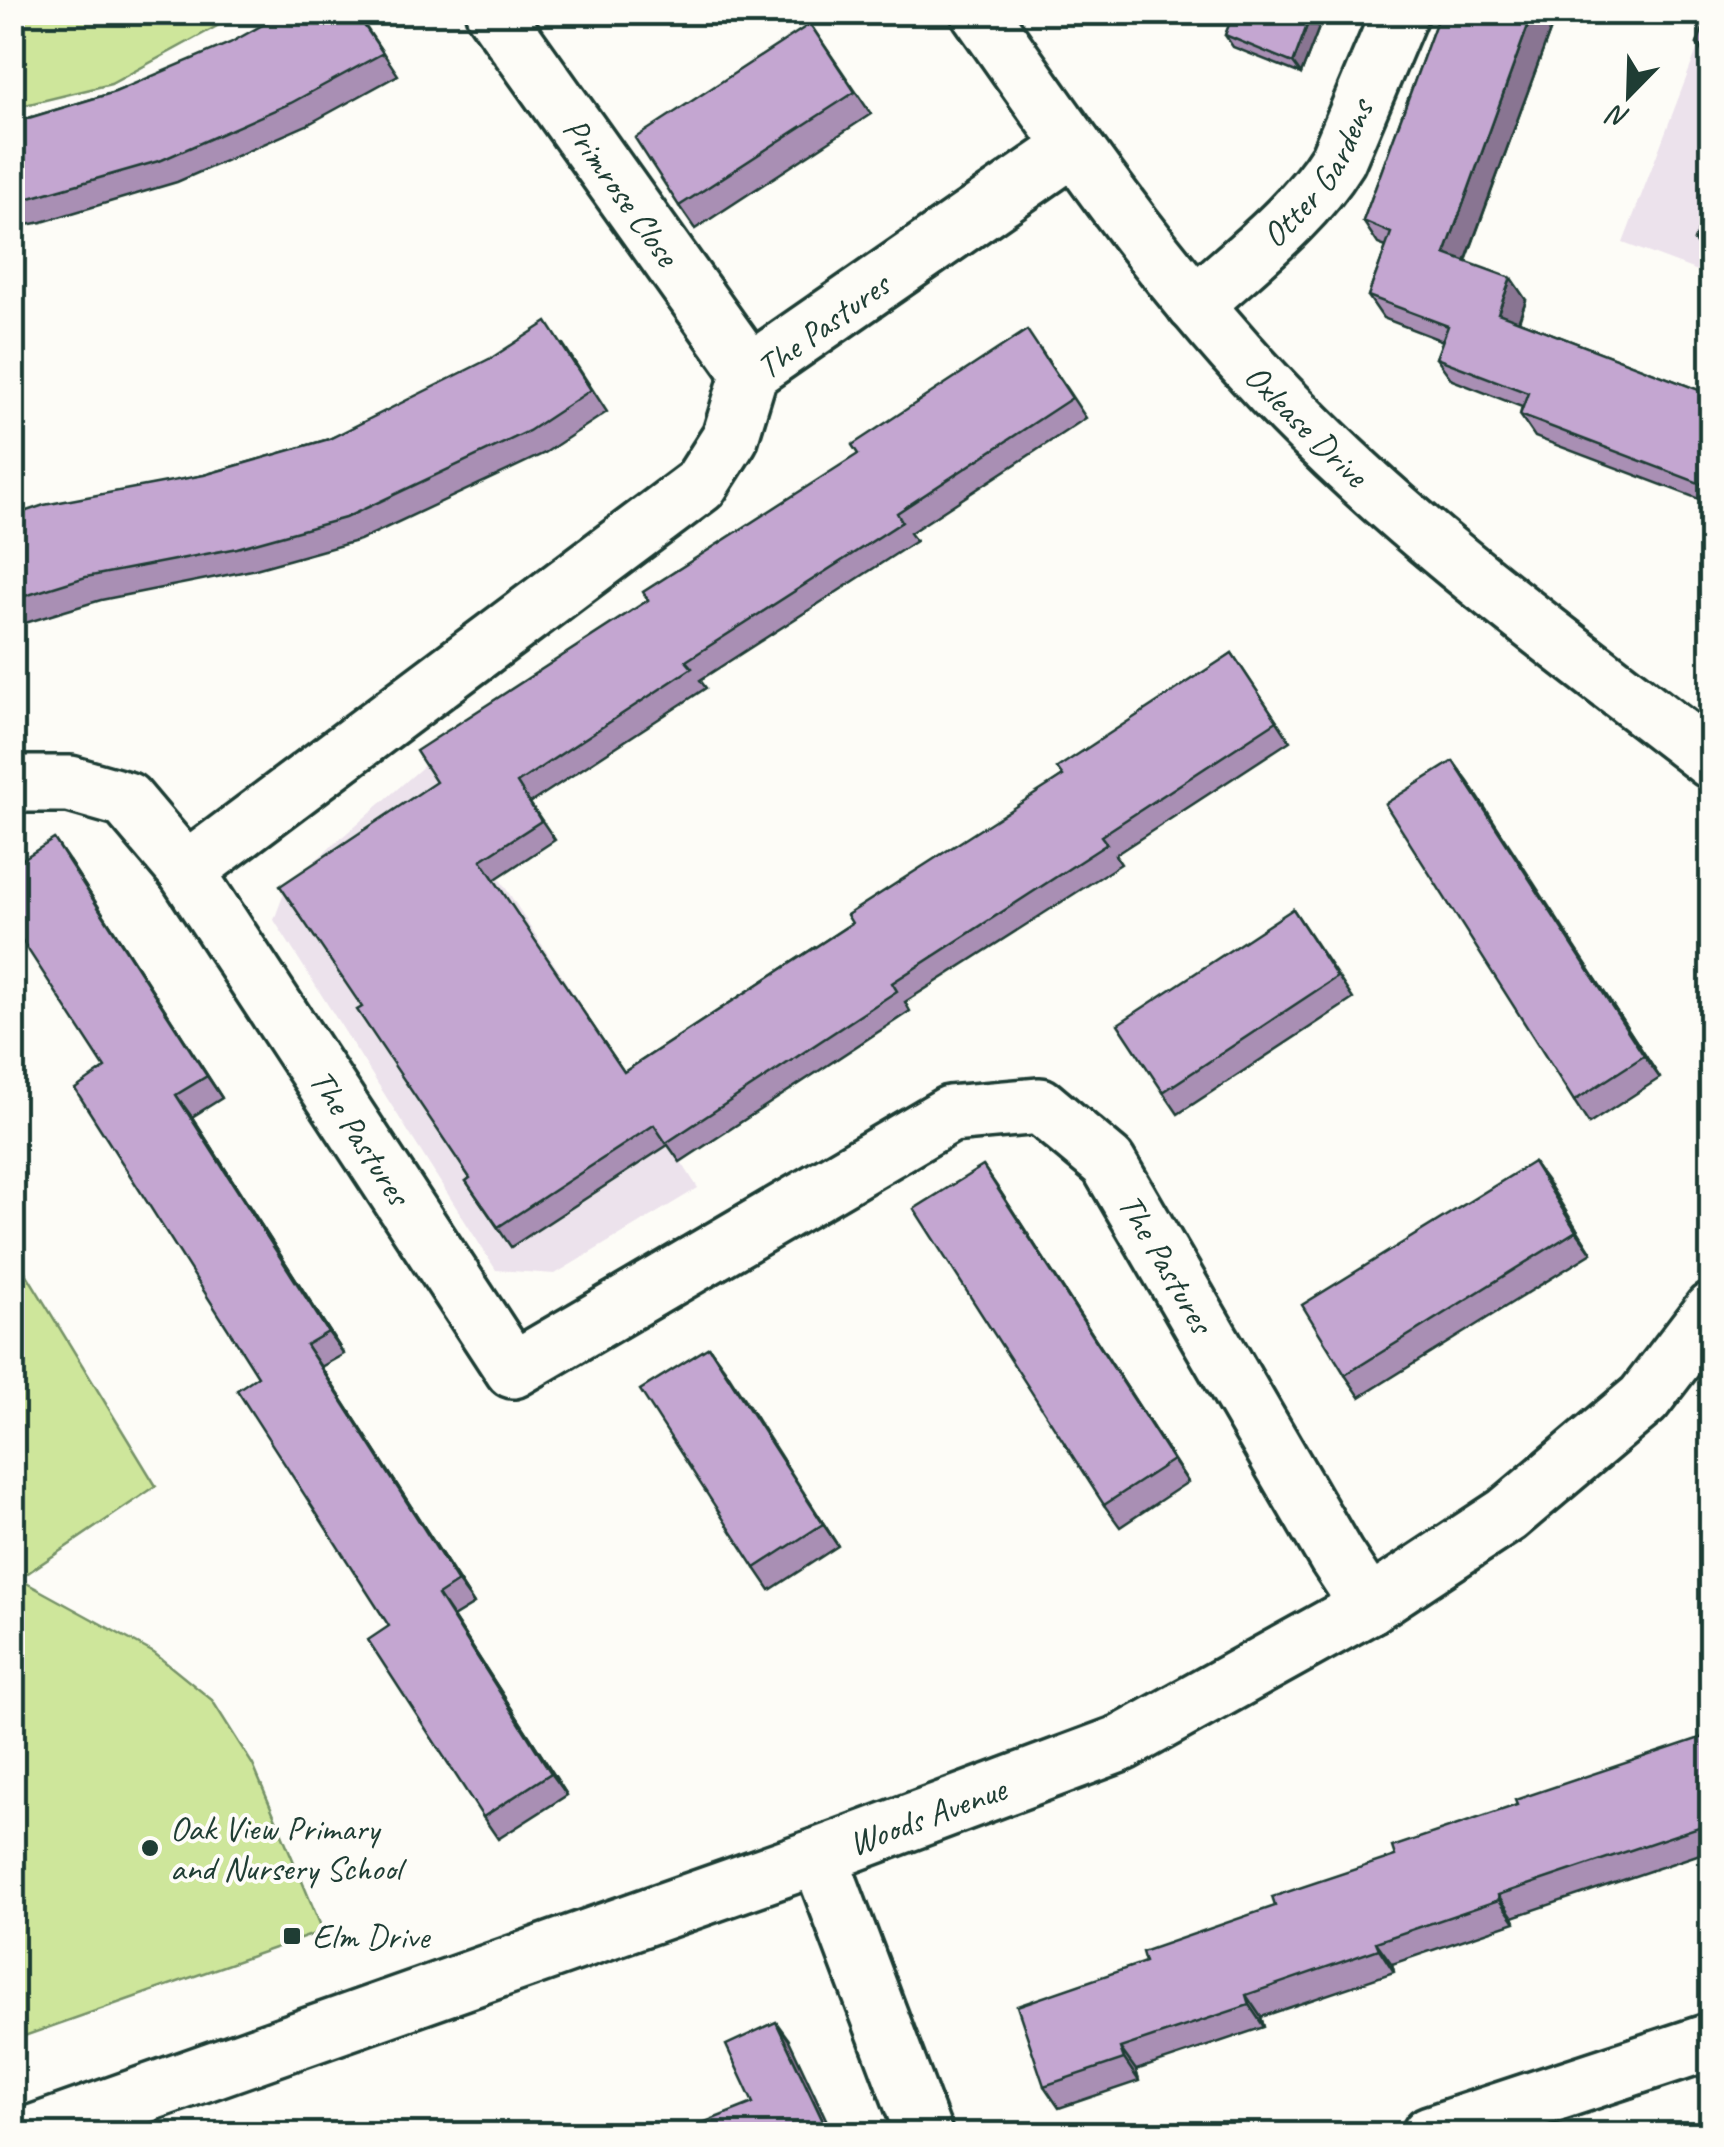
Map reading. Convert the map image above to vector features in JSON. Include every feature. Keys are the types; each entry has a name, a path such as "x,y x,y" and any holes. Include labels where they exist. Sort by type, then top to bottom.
{"street":[{"name":"Primrose Close","path":"494,12 750,372"},
{"name":"Oxlease Drive","path":"979,12 1074,148 1196,305 1292,412 1440,550 1712,761"},
{"name":"Otter Gardens","path":"1196,305 1326,180 1400,12"},
{"name":"The Pastures","path":"1074,148 750,372 730,438 700,485 186,871 513,1370 950,1114 1040,1106 1108,1163 1336,1556 1369,1606"},
{"path":"12,784 70,784 126,800 186,871"},
{"name":"Woods Avenue","path":"32,2134 819,1856 1122,1743 1369,1606 1506,1516 1644,1399 1712,1310"},
{"path":"819,1856 924,2134"},
{"path":"1430,2134 1712,2041"}],"shaded area":[{"path":"1711,13 1711,276 1623,243"},
{"path":"426,764 698,1188 555,1274 496,1270 274,920 287,885"}],"green space":[{"path":"12,13 241,13 111,84 13,108"},
{"name":"Oak View Primary and Nursery School","path":"12,1250 156,1486 19,1579 154,1653 212,1700 253,1765 323,1931 13,2040"}],"building":[{"path":"286,12 355,12 383,53 291,103 162,160 12,203 12,123 115,92 230,43"},
{"path":"1234,12 1312,12 1293,63 1225,35"},
{"path":"1440,12 1533,12 1445,254 1511,278 1498,313 1712,395 1712,488 1520,415 1528,393 1436,358 1448,326 1368,296 1391,233 1363,221"},
{"path":"1712,12 1712,50 1697,44"},
{"path":"810,24 855,92 679,206 635,138"},
{"path":"1712,196 1712,248 1694,241"},
{"path":"547,322 591,390 529,431 345,518 237,548 86,577 12,600 12,516 44,505 204,475 329,439 493,357"},
{"path":"1027,330 1072,398 897,513 902,522 686,661 692,668 517,783 541,821 481,860 624,1072 852,923 847,915 1063,776 1057,768 1232,653 1277,721 1101,836 1107,844 892,983 897,991 666,1143 654,1125 498,1227 466,1181 470,1178 357,1010 362,1007 280,886 436,782 416,751 648,600 643,592 858,454 852,445"},
{"path":"1453,761 1644,1056 1574,1101 1385,804"},
{"path":"54,839 207,1076 176,1095 328,1332 306,1345 458,1582 438,1595 551,1773 483,1817 368,1640 389,1626 237,1390 258,1376 75,1089 105,1068 12,925 12,866"},
{"path":"1293,909 1337,977 1163,1092 1118,1024"},
{"path":"1533,1162 1576,1231 1345,1375 1302,1305"},
{"path":"983,1166 1173,1460 1104,1505 914,1209"},
{"path":"709,1347 823,1524 755,1568 640,1390"},
{"path":"1712,1734 1712,1816 1700,1819 1702,1826 1498,1895 1499,1900 1376,1942 1379,1949 1246,1995 1249,2005 1120,2048 1124,2059 1044,2086 1017,2006 1145,1962 1142,1952 1275,1906 1272,1897 1395,1856 1392,1847 1517,1805 1515,1800"},
{"path":"776,2022 829,2134 675,2134 753,2103 726,2045"}],"place":[{"name":"Oak View Primary and Nursery School","path":"150,1848"},
{"name":"Elm Drive","path":"292,1936"}]}
